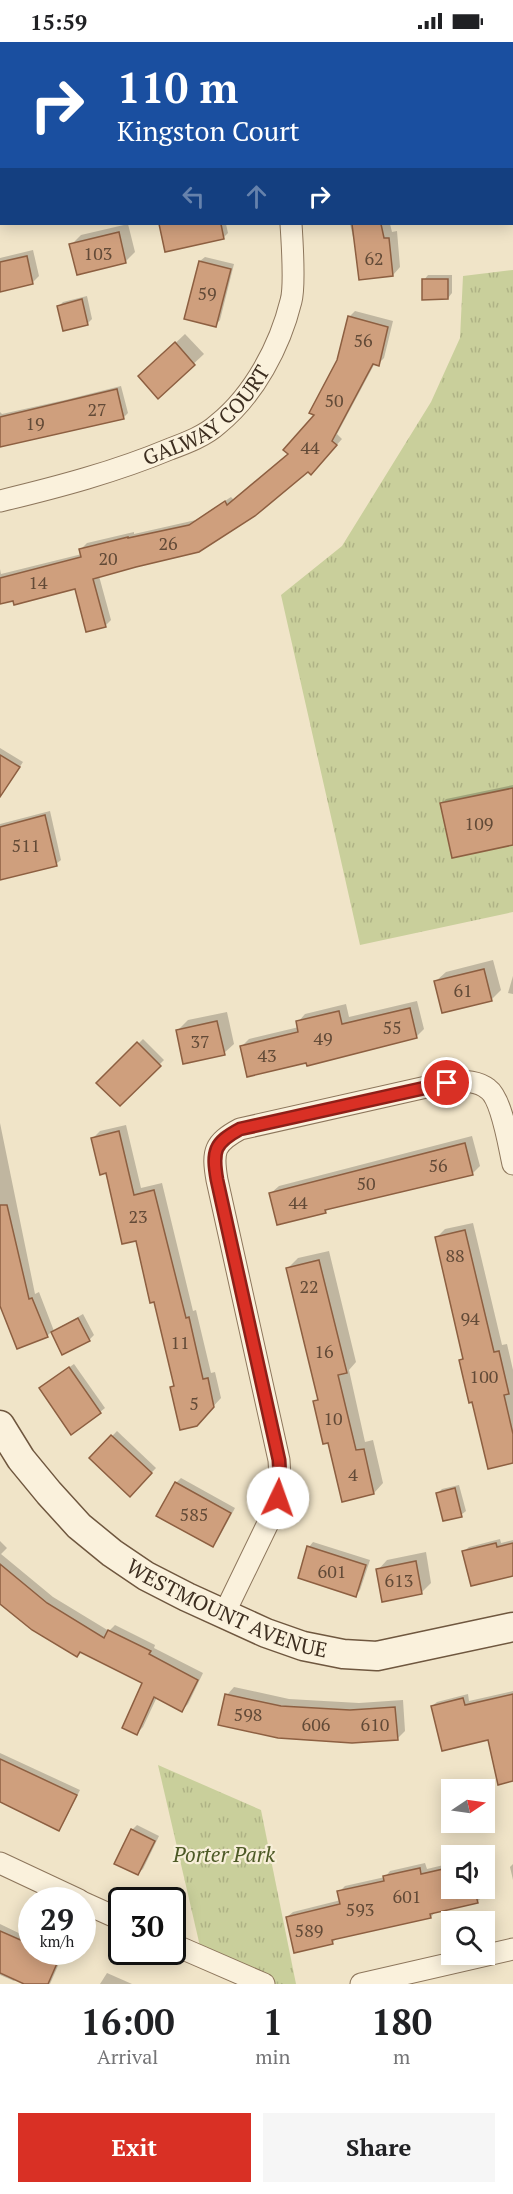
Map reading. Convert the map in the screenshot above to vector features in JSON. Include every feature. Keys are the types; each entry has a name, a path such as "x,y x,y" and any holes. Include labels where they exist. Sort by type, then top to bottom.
{"street":[{"name":"GALWAY COURT","path":"0,501 87,480 188,442 218,425 254,386 276,345 292,299 291,225"},
{"path":"224,1614 271,1516 278,1498 280,1478 279,1460 213,1160 216,1149 224,1138 240,1129 453,1081 471,1081 490,1089 500,1108 513,1164"},
{"name":"WESTMOUNT AVENUE","path":"0,1425 21,1459 79,1526 112,1554 146,1576 266,1633 303,1646 344,1654 377,1656 513,1627"},
{"path":"0,1863 51,1887"},
{"path":"361,1984 513,1949"},
{"path":"186,1950 259,1983"}],"green space":[{"path":"513,270 513,912 360,945 281,595 342,546 431,402 460,338 463,276"},
{"name":"Porter Park","path":"158,1765 261,1810 296,1984 271,1984 202,1955"}],"building":[{"path":"159,225 221,225 224,239 165,252"},
{"path":"352,225 381,225 384,238 389,238 393,276 359,280"},
{"path":"119,232 126,263 77,275 69,244"},
{"path":"27,256 33,284 0,292 0,262"},
{"path":"199,261 231,269 216,327 184,319"},
{"path":"422,279 448,279 448,299 422,300"},
{"path":"82,299 88,325 63,331 57,306"},
{"path":"348,316 388,327 379,366 373,364 332,441 337,445 311,475 308,472 255,516 199,552 93,579 106,627 86,632 75,589 14,605 13,601 0,604 0,578 81,557 79,549 189,525 225,501 227,505 288,454 283,450 314,415 309,413 337,360"},
{"path":"175,342 195,365 158,399 138,376"},
{"path":"117,389 124,419 0,447 0,417"},
{"path":"0,755 20,767 0,797"},
{"path":"513,788 513,845 452,858 440,803"},
{"path":"45,815 57,866 0,880 0,827"},
{"path":"484,969 492,1001 442,1013 434,981"},
{"path":"410,1008 417,1038 307,1066 306,1063 247,1077 240,1046 298,1032 296,1021 339,1011 342,1024"},
{"path":"217,1021 225,1055 183,1064 176,1030"},
{"path":"137,1042 161,1066 120,1106 96,1083"},
{"path":"119,1131 134,1195 154,1190 186,1318 189,1317 203,1379 208,1378 214,1407 197,1426 180,1430 170,1387 174,1386 154,1302 150,1303 136,1241 122,1244 106,1173 100,1175 91,1138"},
{"path":"465,1143 473,1175 325,1210 326,1213 277,1225 269,1193"},
{"path":"0,1205 7,1205 29,1299 32,1298 48,1337 17,1349 0,1306"},
{"path":"465,1230 494,1352 499,1351 509,1394 504,1395 513,1434 513,1463 488,1469 459,1360 463,1359 435,1237"},
{"path":"319,1260 347,1373 338,1375 356,1450 364,1449 374,1494 342,1502 328,1443 323,1444 313,1401 318,1400 286,1268"},
{"path":"78,1318 90,1341 62,1355 51,1332"},
{"path":"69,1367 101,1413 71,1435 39,1388"},
{"path":"111,1435 152,1473 130,1497 89,1458"},
{"path":"175,1482 231,1513 213,1547 156,1516"},
{"path":"455,1488 462,1517 443,1521 436,1493"},
{"path":"496,1543 497,1547 513,1543 513,1576 471,1586 462,1551"},
{"path":"307,1546 366,1565 356,1597 298,1578"},
{"path":"416,1561 422,1594 382,1602 376,1569"},
{"path":"0,1564 47,1603 104,1638 108,1630 151,1651 149,1654 198,1680 182,1712 154,1697 137,1735 122,1728 142,1683 80,1652 77,1657 32,1630 0,1604"},
{"path":"225,1694 281,1706 350,1710 395,1707 398,1740 352,1743 278,1738 218,1725"},
{"path":"513,1694 513,1781 498,1785 488,1740 442,1751 431,1706 463,1698 465,1705"},
{"path":"0,1759 77,1795 59,1831 0,1802"},
{"path":"131,1829 155,1841 138,1875 114,1864"},
{"path":"420,1868 421,1874 441,1869 441,1899 477,1899 478,1903 430,1914 431,1918 332,1940 333,1944 294,1953 286,1917 340,1904 337,1891 384,1881 383,1876"},
{"path":"0,1931 18,1939 18,1965 56,1965 48,1984 24,1984 0,1973"}],"route":[{"path":"278,1498 279,1460 217,1180 213,1160 216,1149 224,1138 240,1129 447,1083"}]}
